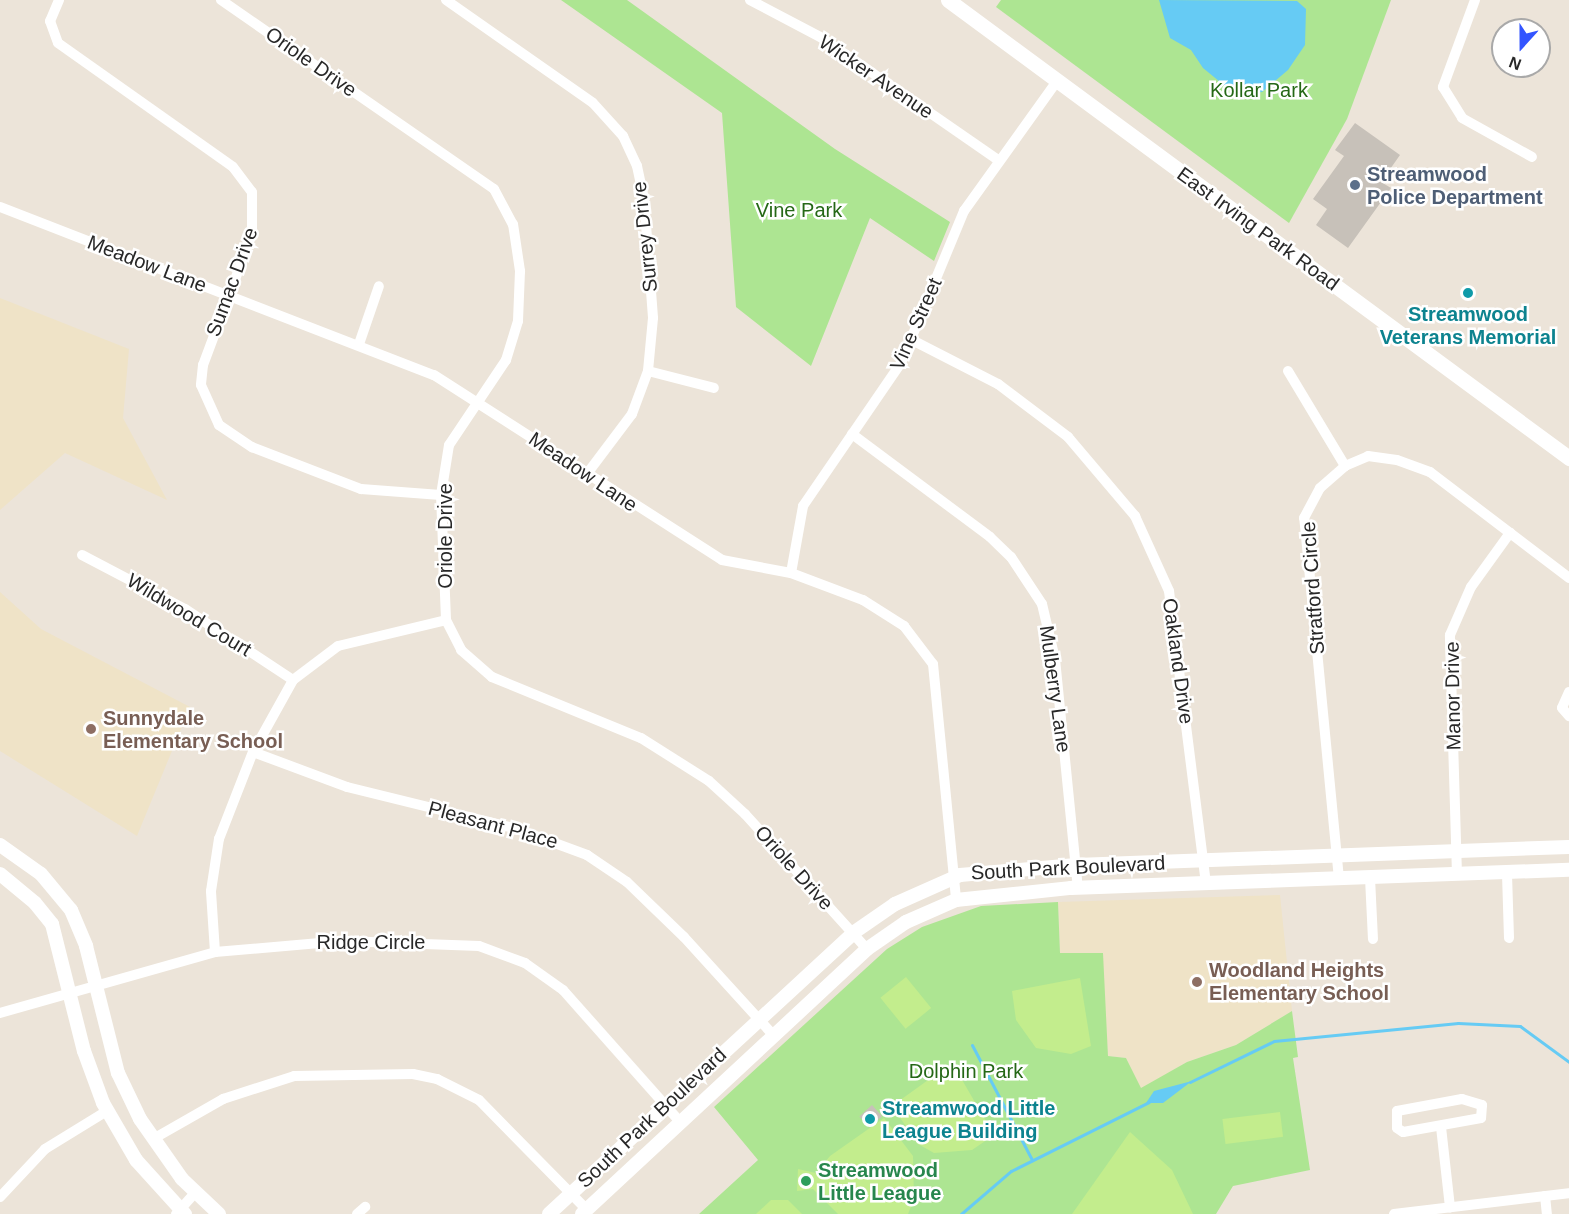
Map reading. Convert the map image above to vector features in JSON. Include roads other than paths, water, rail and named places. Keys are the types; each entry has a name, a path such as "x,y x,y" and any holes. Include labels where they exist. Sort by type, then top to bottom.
{"main road":[{"name":"East Irving Park Road","path":"948,0 1569,458"}],"street":[{"name":"Sumac Drive","path":"59,0 50,21 58,44 245,180 254,199 255,225 207,350 201,385 219,425 252,447 361,489 441,495"},
{"name":"Oriole Drive","path":"221,0 494,189 513,224 520,271 518,321 506,360 476,400 449,445 441,495 446,620 461,650 492,677 641,738 709,781 745,814 867,949"},
{"name":"Surrey Drive","path":"446,0 593,103 631,152 644,198 653,318 648,371 632,414 586,475"},
{"name":"Wicker Avenue","path":"750,0 822,38 998,160"},
{"path":"1475,0 1443,87 1462,118 1532,157"},
{"name":"Vine Street","path":"791,573 803,506 889,383 912,340 959,219 998,160 1057,81"},
{"name":"Meadow Lane","path":"0,207 359,344 434,375 476,400 586,475 722,560 791,573 862,600 904,626 933,664 956,900"},
{"path":"359,344 379,286"},
{"name":"Oakland Drive","path":"912,340 998,384 1068,437 1135,516 1169,591 1206,884"},
{"path":"648,371 714,388"},
{"path":"1288,371 1345,466"},
{"name":"Mulberry Lane","path":"852,434 990,537 1011,556 1042,604 1055,659 1078,888"},
{"name":"Stratford Circle","path":"1339,879 1304,518 1320,488 1345,466 1368,456 1397,460 1430,472 1569,578"},
{"name":"Manor Drive","path":"1457,875 1450,635 1471,586 1509,533"},
{"name":"Wildwood Court","path":"82,555 185,609 293,680"},
{"path":"215,952 211,891 219,839 253,752 293,680 338,646 446,620"},
{"path":"1567,694 1562,708 1569,716"},
{"name":"Pleasant Place","path":"253,752 347,787 543,836 587,855 627,882 660,913 774,1036"},
{"path":"0,845 30,865 66,902 84,938 118,1073 153,1139 195,1193 219,1214"},
{"name":"South Park Boulevard","path":"549,1214 853,933 888,908 954,877 1076,865 1457,854 1569,847"},
{"name":"South Park Boulevard","path":"584,1212 867,949 906,922 956,900 1078,888 1569,870"},
{"path":"0,874 35,903 52,924 84,1051 107,1111 136,1160 181,1212 195,1193"},
{"path":"1507,874 1509,938"},
{"path":"1370,878 1373,939"},
{"name":"Ridge Circle","path":"0,1013 70,991 215,952 343,940 450,943 505,954 563,990 680,1122"},
{"path":"153,1139 223,1099 294,1076 413,1074 437,1079 479,1100 572,1192 584,1212"},
{"path":"1462,1099 1482,1105 1477,1122 1440,1127 1403,1132 1397,1128 1396,1112 1462,1099"},
{"path":"0,1197 45,1149 107,1111"},
{"path":"1440,1127 1450,1207"},
{"path":"1398,1214 1569,1193"},
{"path":"1545,1196 1547,1214"}],"water":[{"path":"1159,0 1297,1 1306,9 1305,45 1288,70 1262,92 1236,95 1203,68 1191,50 1170,38"},
{"path":"1192,1081 1163,1103 1146,1103 1154,1091"}],"waterway":[{"path":"1190,1082 1274,1041 1458,1023 1520,1026 1569,1062"},
{"path":"972,1045 1032,1160"},
{"path":"961,1214 1011,1171 1149,1102"}],"place":[{"name":"Streamwood Police Department","path":"1355,185"},
{"name":"Streamwood Veterans Memorial","path":"1468,293"},
{"name":"Sunnydale Elementary School","path":"91,729"},
{"name":"Woodland Heights Elementary School","path":"1197,982"},
{"name":"Streamwood Little League Building","path":"870,1119"},
{"name":"Streamwood Little League","path":"806,1181"}],"park label":[{"name":"Kollar Park","path":"1259,90"},
{"name":"Vine Park","path":"799,210"},
{"name":"Dolphin Park","path":"966,1071"}]}
